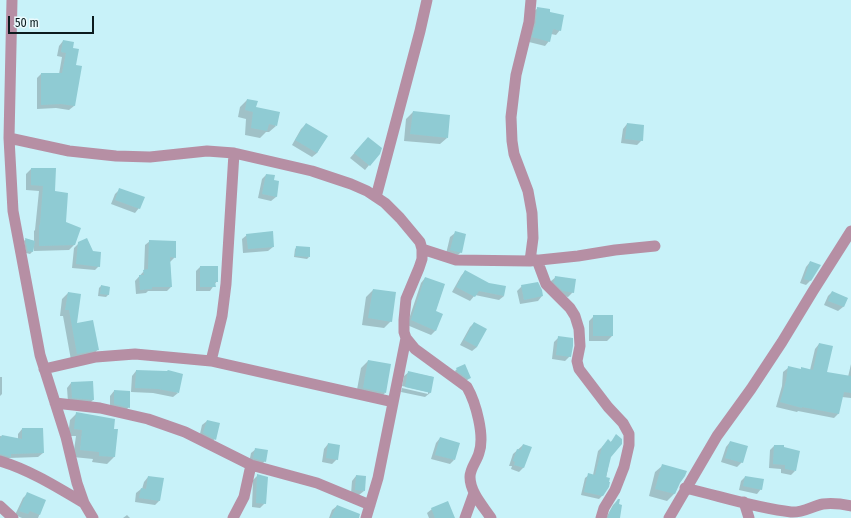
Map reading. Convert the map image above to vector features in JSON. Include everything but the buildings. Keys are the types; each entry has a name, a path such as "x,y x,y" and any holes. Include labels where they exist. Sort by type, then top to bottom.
{"street":[{"path":"12,0 9,138 12,211 44,369 66,437 77,482 84,503 92,518"},
{"path":"376,197 427,0"},
{"path":"532,0 529,22 516,75 511,117 512,141 514,154 528,191 532,213 533,260 546,284 570,308 575,316 579,329 580,346 577,361 579,369 608,407 623,423 628,434 629,445 624,467 615,490 604,508 601,518"},
{"path":"9,138 69,151 116,156 150,157 207,151 234,154 312,171 352,184 368,191 376,197 400,218 420,242 422,259 406,299 404,332 406,338 415,349 467,387 471,394 480,426 481,442 479,454 470,477 474,493 491,518"},
{"path":"211,361 222,316 226,284 234,154"},
{"path":"669,518 685,488 717,436 751,389 782,342 851,231"},
{"path":"422,249 456,260 533,260 655,246"},
{"path":"366,518 378,478 406,338"},
{"path":"44,369 96,357 135,354 211,361 393,402"},
{"path":"55,404 100,408 148,419 185,432 251,465 317,483 370,505"},
{"path":"0,461 13,465 47,481 84,503"},
{"path":"233,518 244,497 251,465"},
{"path":"685,488 774,509 796,512 823,504 851,506"},
{"path":"466,518 474,493"},
{"path":"744,502 749,518"},
{"path":"0,506 13,518"}]}
